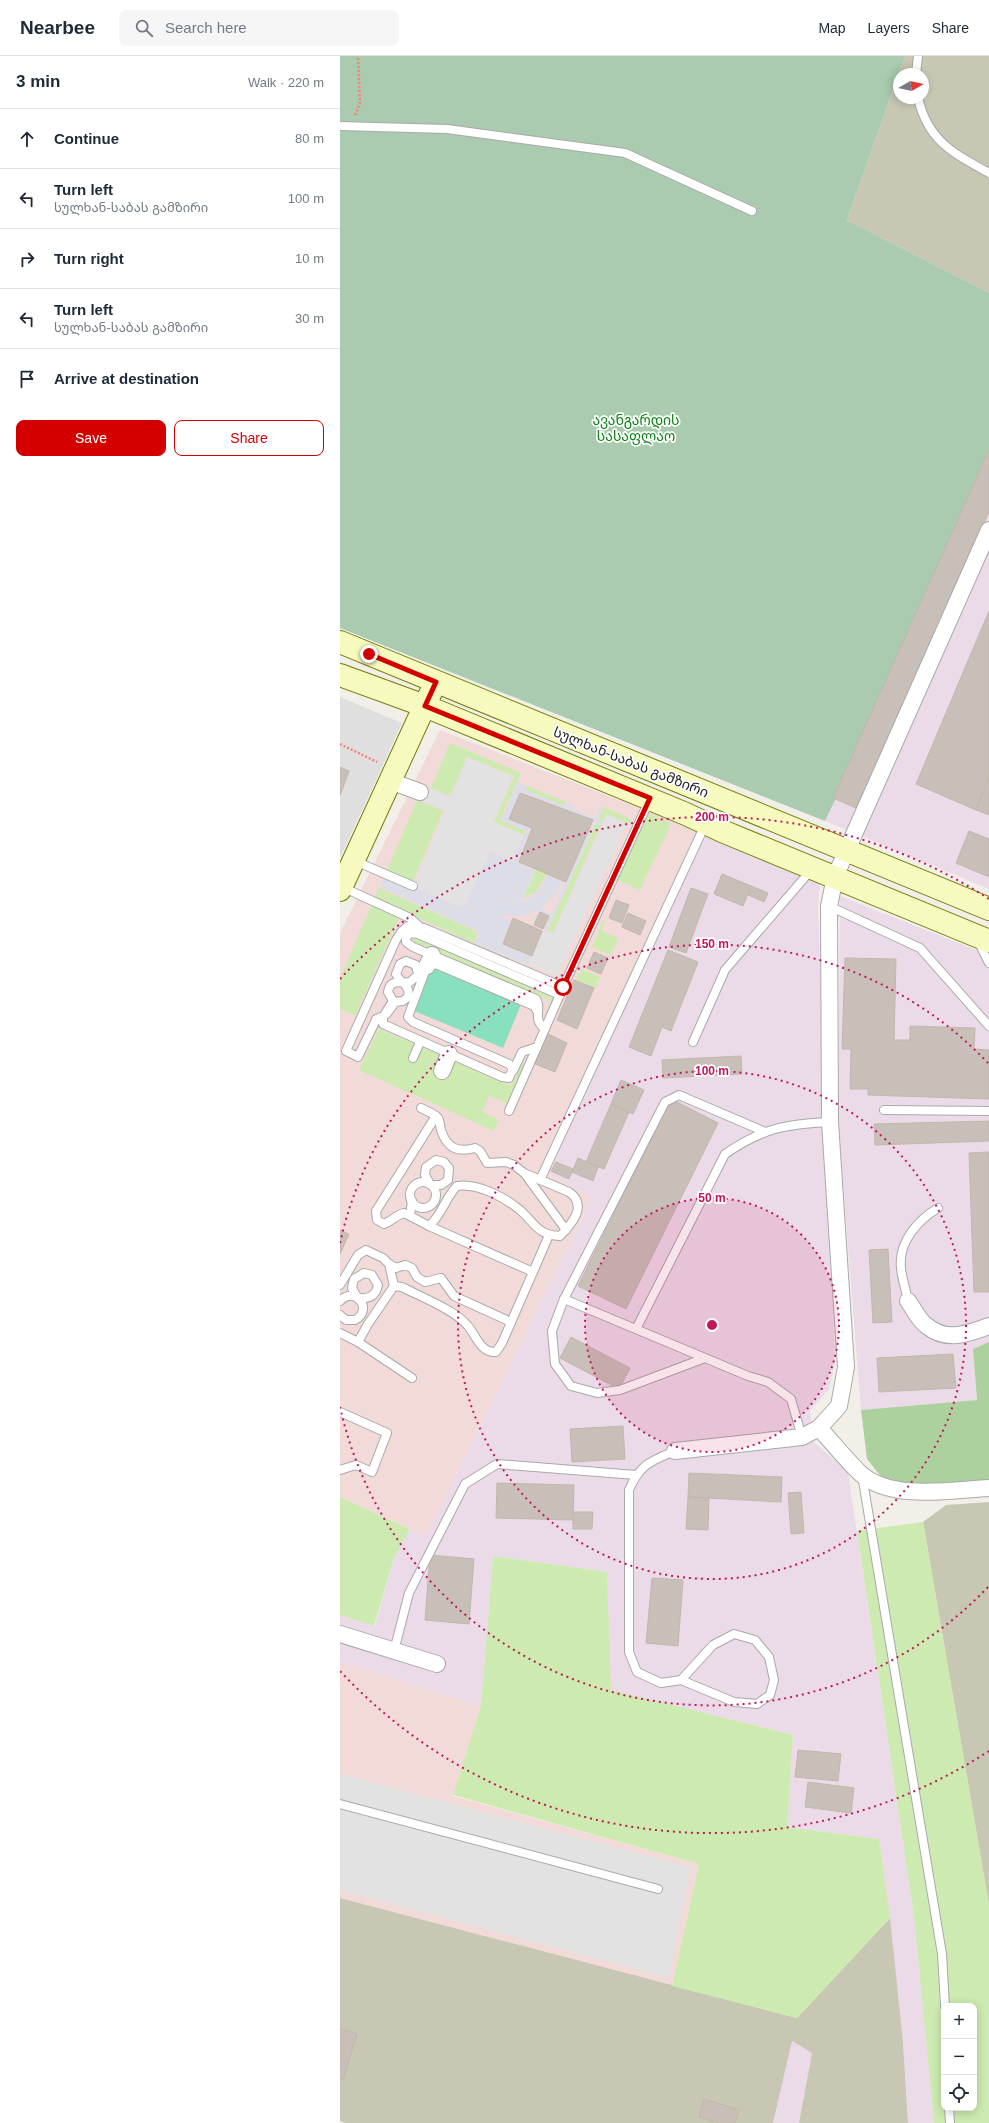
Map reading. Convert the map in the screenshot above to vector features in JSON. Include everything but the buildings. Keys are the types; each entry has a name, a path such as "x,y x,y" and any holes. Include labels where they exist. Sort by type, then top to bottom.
{"main road":[{"name":"სულხან-საბას გამზირი","path":"340,642 989,909"},
{"name":"სულხან-საბას გამზირი","path":"340,675 425,706 650,798 706,822 722,831 982,938"},
{"path":"341,888 436,682"}],"street":[{"path":"675,1451 802,1436 819,1428 839,1406 846,1367 830,1122 829,906 835,877 846,851 989,530"},
{"path":"393,775 420,792"},
{"path":"442,1071 449,1054"},
{"path":"908,1301 926,1326 941,1334 968,1335 989,1326"},
{"path":"819,1428 862,1475 886,1487 918,1492 989,1488"},
{"path":"340,1634 437,1664"}],"lane":[{"path":"917,68 918,56"},
{"path":"919,104 921,113 934,134 950,151 989,173"},
{"path":"340,126 447,129 625,153 752,211"},
{"path":"509,1111 650,798"},
{"path":"540,1180 706,822"},
{"path":"353,860 413,886"},
{"path":"693,1042 725,970 812,868"},
{"path":"341,888 410,918 419,926 497,963 562,991"},
{"path":"829,906 920,948 989,1026"},
{"path":"382,1018 393,1001 388,992 390,985 396,982 404,983 408,988 408,997 403,1001 395,1002 388,1014 382,1018 374,1022 358,1057 346,1051 396,940 401,932 408,926 419,926"},
{"path":"497,963 418,934 410,933 406,942 430,963 444,967 534,1006 538,1011"},
{"path":"982,938 989,962"},
{"path":"429,961 536,999 538,1003 539,1022 545,1029"},
{"path":"429,961 408,1015 409,1020 509,1064 513,1068 513,1072"},
{"path":"382,1018 386,1026 502,1078 509,1078 522,1052 537,1048"},
{"path":"413,1058 420,1042"},
{"path":"705,1358 620,1390 597,1393 571,1386 555,1364 552,1331 564,1299 665,1102 679,1095 763,1131"},
{"path":"421,1108 436,1116 446,1143 453,1149 465,1151 475,1148 480,1151 487,1163 506,1162 514,1165 524,1174 566,1230"},
{"path":"884,1110 989,1110"},
{"path":"436,1116 376,1211 377,1220 384,1224 392,1221 398,1214 404,1213 429,1226 533,1272"},
{"path":"636,1329 725,1154 745,1140 763,1131 802,1124 830,1122"},
{"path":"429,1226 437,1219 451,1192 457,1186 465,1185 473,1186 507,1201 520,1211 534,1227 549,1235 560,1236 576,1218 578,1203 575,1196 524,1174"},
{"path":"410,1216 412,1201 411,1193 415,1186 422,1183 431,1185 436,1194 431,1206 423,1208 415,1205 412,1201"},
{"path":"908,1301 900,1267 905,1242 923,1217 938,1208"},
{"path":"358,1342 389,1290 394,1286 402,1287 456,1315 468,1325 480,1346 491,1352 496,1352 502,1343 549,1235"},
{"path":"340,1285 358,1255 366,1250 383,1258 388,1264 396,1268 405,1265 412,1268 417,1278 425,1282 441,1278 454,1296 511,1322"},
{"path":"388,1264 394,1286"},
{"path":"340,1301 350,1295 358,1298 364,1307 361,1315 354,1320 343,1317 340,1332 358,1342 412,1378"},
{"path":"564,1299 748,1376 768,1382 791,1399 802,1436"},
{"path":"340,1412 387,1434 372,1472 356,1465 340,1470"},
{"path":"675,1451 650,1461 636,1475 629,1490 629,1652 637,1672 660,1683 681,1680 734,1702 757,1704 770,1695 774,1680 769,1657 755,1640 734,1634 713,1645 681,1680"},
{"path":"394,1651 409,1593 465,1484 497,1464 636,1475"},
{"path":"862,1475 942,1954 945,2003"},
{"path":"340,1804 658,1889"},
{"path":"949,2111 950,2123"}],"path":[{"path":"350,126 360,104 358,56"},
{"path":"340,744 393,775"}],"shaded area":[{"path":"905,56 989,56 989,293 847,220 893,90 893,104 929,104 929,68 901,68"},
{"path":"989,480 989,889 825,821"},
{"path":"340,697 402,723 340,858"},
{"path":"440,730 706,834 549,1174 592,1198 426,1536 340,1497 340,933"},
{"path":"467,757 513,777 493,822 523,835 513,859 490,850 463,908 413,886 445,811 417,799 423,785 451,797"},
{"path":"518,782 526,786 525,790 565,806 566,802 574,805 573,809 595,818 601,805 603,807 598,819 603,821 601,825 596,823 547,931 544,929 550,916 540,912 532,925 539,910 523,916 499,916 511,921 502,944 531,956 528,965 475,943 480,932 380,887 384,876 464,908 490,851 513,861 526,831 501,820","holes":["521,793 594,820 551,914 541,909 555,895 563,881 548,874 539,890 530,898 524,901 513,902 499,899 513,901 522,900 535,870 518,863 532,828 509,818"]},
{"path":"607,815 626,824 557,977 529,964 543,930 553,934"},
{"path":"706,834 820,883 818,907 835,1363 829,1389 810,1411 814,1442 848,1472 914,1917 934,2123 908,2123 903,2042 879,1839 787,1827 793,1735 610,1690 607,1572 493,1556 481,1706 340,1662 340,1615 375,1626 394,1558 410,1529 426,1536 592,1198 549,1174"},
{"path":"840,896 989,955 989,1342 973,1349 977,1400 861,1410 838,1119"},
{"path":"989,1502 989,1905 923,1522 946,1505"},
{"path":"340,1662 481,1706 453,1796 699,1864 672,1986 340,1898"},
{"path":"340,1774 690,1867 669,1978 340,1890"},
{"path":"340,1898 797,2018 890,1918 903,2042 908,2123 799,2123 812,2053 792,2041 773,2123 345,2123 340,2121"},
{"path":"792,2041 812,2053 799,2123 773,2123"}],"green space":[{"name":"ავანგარდის სასაფლაო","path":"340,56 905,56 901,68 893,68 893,90 847,220 989,293 989,480 825,821 340,628"},
{"path":"450,743 521,773 500,820 525,831 524,835 494,822 514,776 467,757 450,796 431,788"},
{"path":"527,786 566,802 565,806 525,790"},
{"path":"417,800 443,811 411,886 385,875"},
{"path":"604,807 631,819 629,824 606,814 603,821 598,819"},
{"path":"648,813 671,824 640,890 617,880"},
{"path":"596,823 601,825 553,933 548,930"},
{"path":"536,870 547,874 536,892 523,898"},
{"path":"379,888 478,932 474,943 402,911 355,1016 340,1009 340,978"},
{"path":"603,920 605,921 602,931 618,938 611,955 592,947"},
{"path":"416,938 556,999 549,1018 545,1017 551,1001 414,942"},
{"path":"432,964 522,1002 503,1048 412,1010"},
{"path":"581,969 600,977 595,988 576,980"},
{"path":"379,1029 511,1086 523,1062 526,1064 507,1103 489,1096 482,1112 499,1120 494,1131 359,1070"},
{"path":"989,1342 989,1482 921,1486 890,1484 879,1474 867,1459 861,1410 977,1400 973,1349"},
{"path":"340,1497 410,1529 394,1558 374,1626 340,1615"},
{"path":"923,1522 989,1905 989,2123 934,2123 914,1917 857,1531"},
{"path":"493,1556 607,1572 611,1690 793,1735 787,1827 879,1839 890,1918 797,2018 672,1986 699,1864 453,1795 481,1706"}],"route":[{"path":"369,654 436,682 425,706 650,798 563,987"}]}
